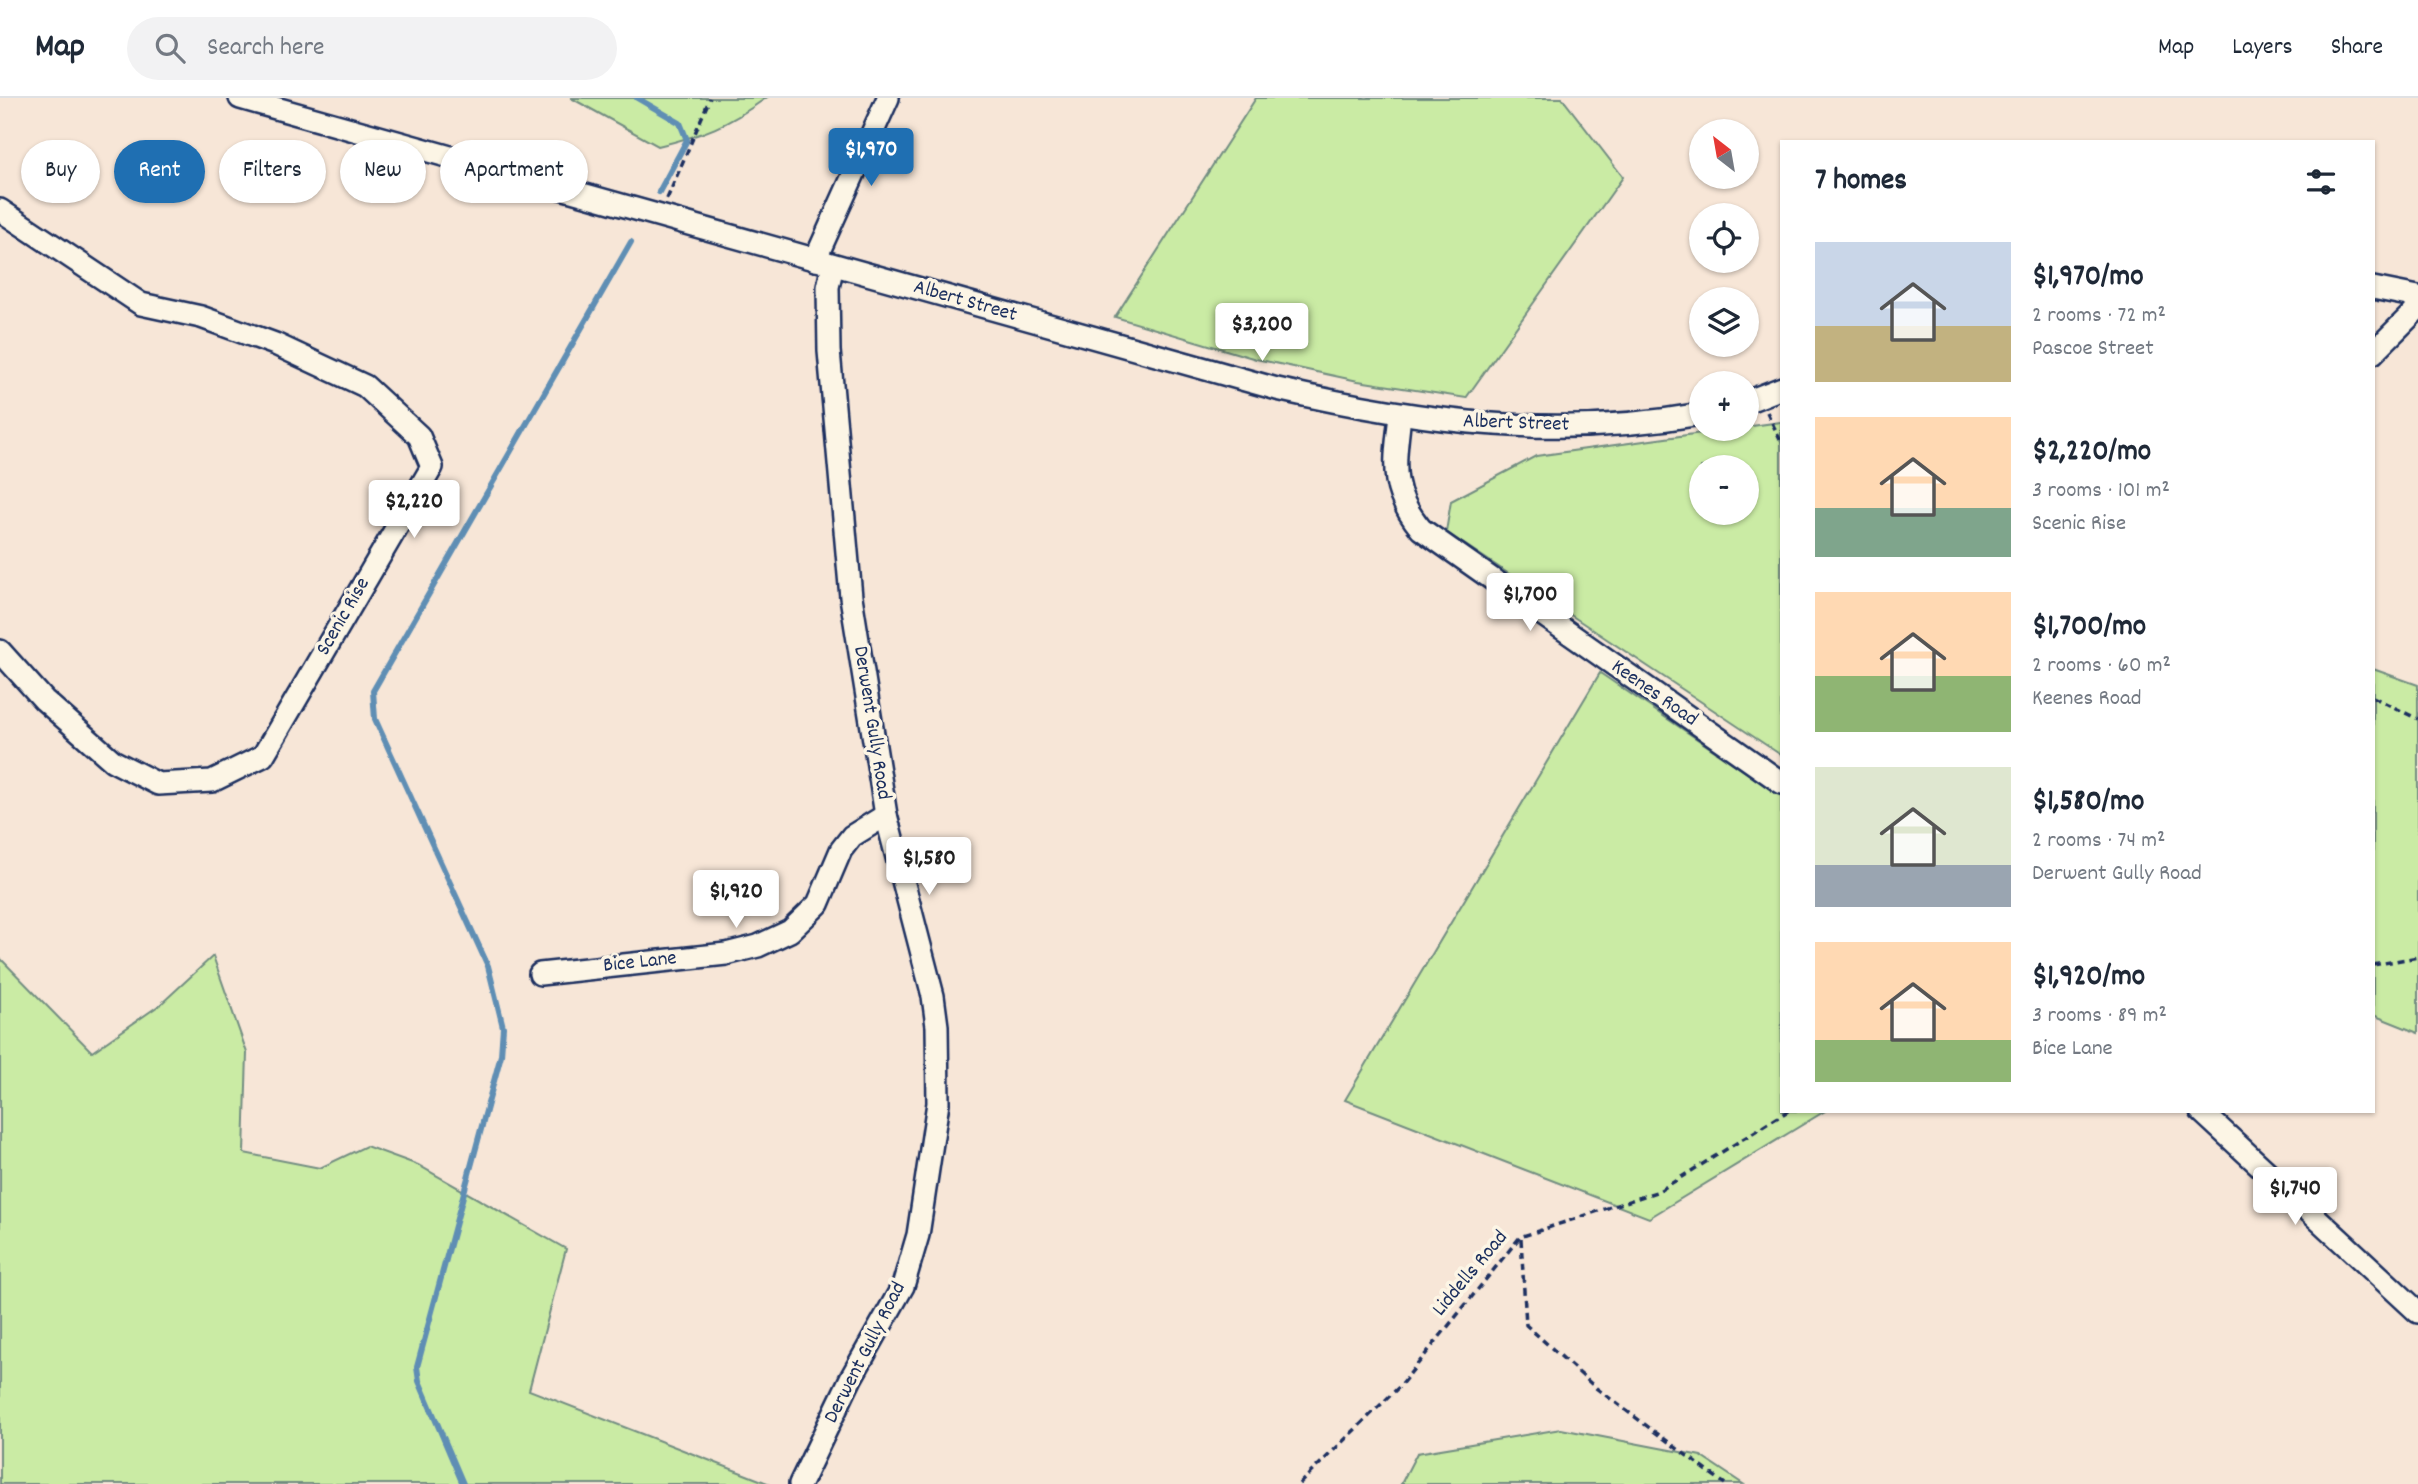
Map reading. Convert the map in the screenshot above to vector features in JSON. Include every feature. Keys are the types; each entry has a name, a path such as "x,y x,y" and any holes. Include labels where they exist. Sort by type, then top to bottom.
{"street":[{"name":"Albert Street","path":"240,98 1277,389 1399,415 1470,424 1623,424 1689,416"},
{"name":"Derwent Gully Road","path":"800,1484 851,1378 902,1286 918,1235 938,1103 937,1026 933,996 886,815 851,597 829,351 828,287 824,262 888,98"},
{"name":"Scenic Rise","path":"0,210 141,303 201,317 275,344 365,386 419,436 432,467 263,756 212,781 158,784 114,761 44,700 0,651"},
{"path":"2375,288 2418,297"},
{"path":"2375,351 2418,308"},
{"path":"1759,398 1780,389"},
{"name":"Keenes Road","path":"1399,415 1395,483 1402,503 1421,529 1780,782"},
{"name":"Bice Lane","path":"540,974 726,954 758,946 790,931 818,904 841,850 852,836 886,815"},
{"path":"2203,1113 2418,1312"}],"path":[{"path":"660,215 710,98"},
{"path":"1759,409 1780,441"},
{"path":"2375,698 2418,719"},
{"path":"2375,965 2418,957"},
{"name":"Liddells Road","path":"1298,1484 1400,1386 1520,1237 1659,1191 1785,1113"},
{"path":"1520,1237 1527,1325 1596,1388 1725,1484"}],"green space":[{"path":"571,98 766,98 715,128 658,146"},
{"path":"1256,98 1562,98 1623,177 1466,398 1358,381 1256,359 1115,317"},
{"path":"1780,422 1780,754 1446,532 1451,501 1536,456 1689,435 1689,441 1759,441 1759,425"},
{"path":"2375,670 2418,685 2418,1033 2375,1016"},
{"path":"1600,673 1780,795 1780,1113 1822,1113 1649,1218 1345,1100"},
{"path":"213,956 247,1053 244,1153 320,1168 366,1146 418,1165 566,1249 529,1390 770,1484 0,1484 0,958 92,1052 161,1004"},
{"path":"1561,1429 1701,1456 1743,1484 1401,1484 1417,1453"}],"waterway":[{"path":"637,98 680,123 687,140 659,192"},
{"path":"463,1484 419,1381 417,1367 501,1055 503,1027 488,966 375,719 373,691 631,242"}]}
